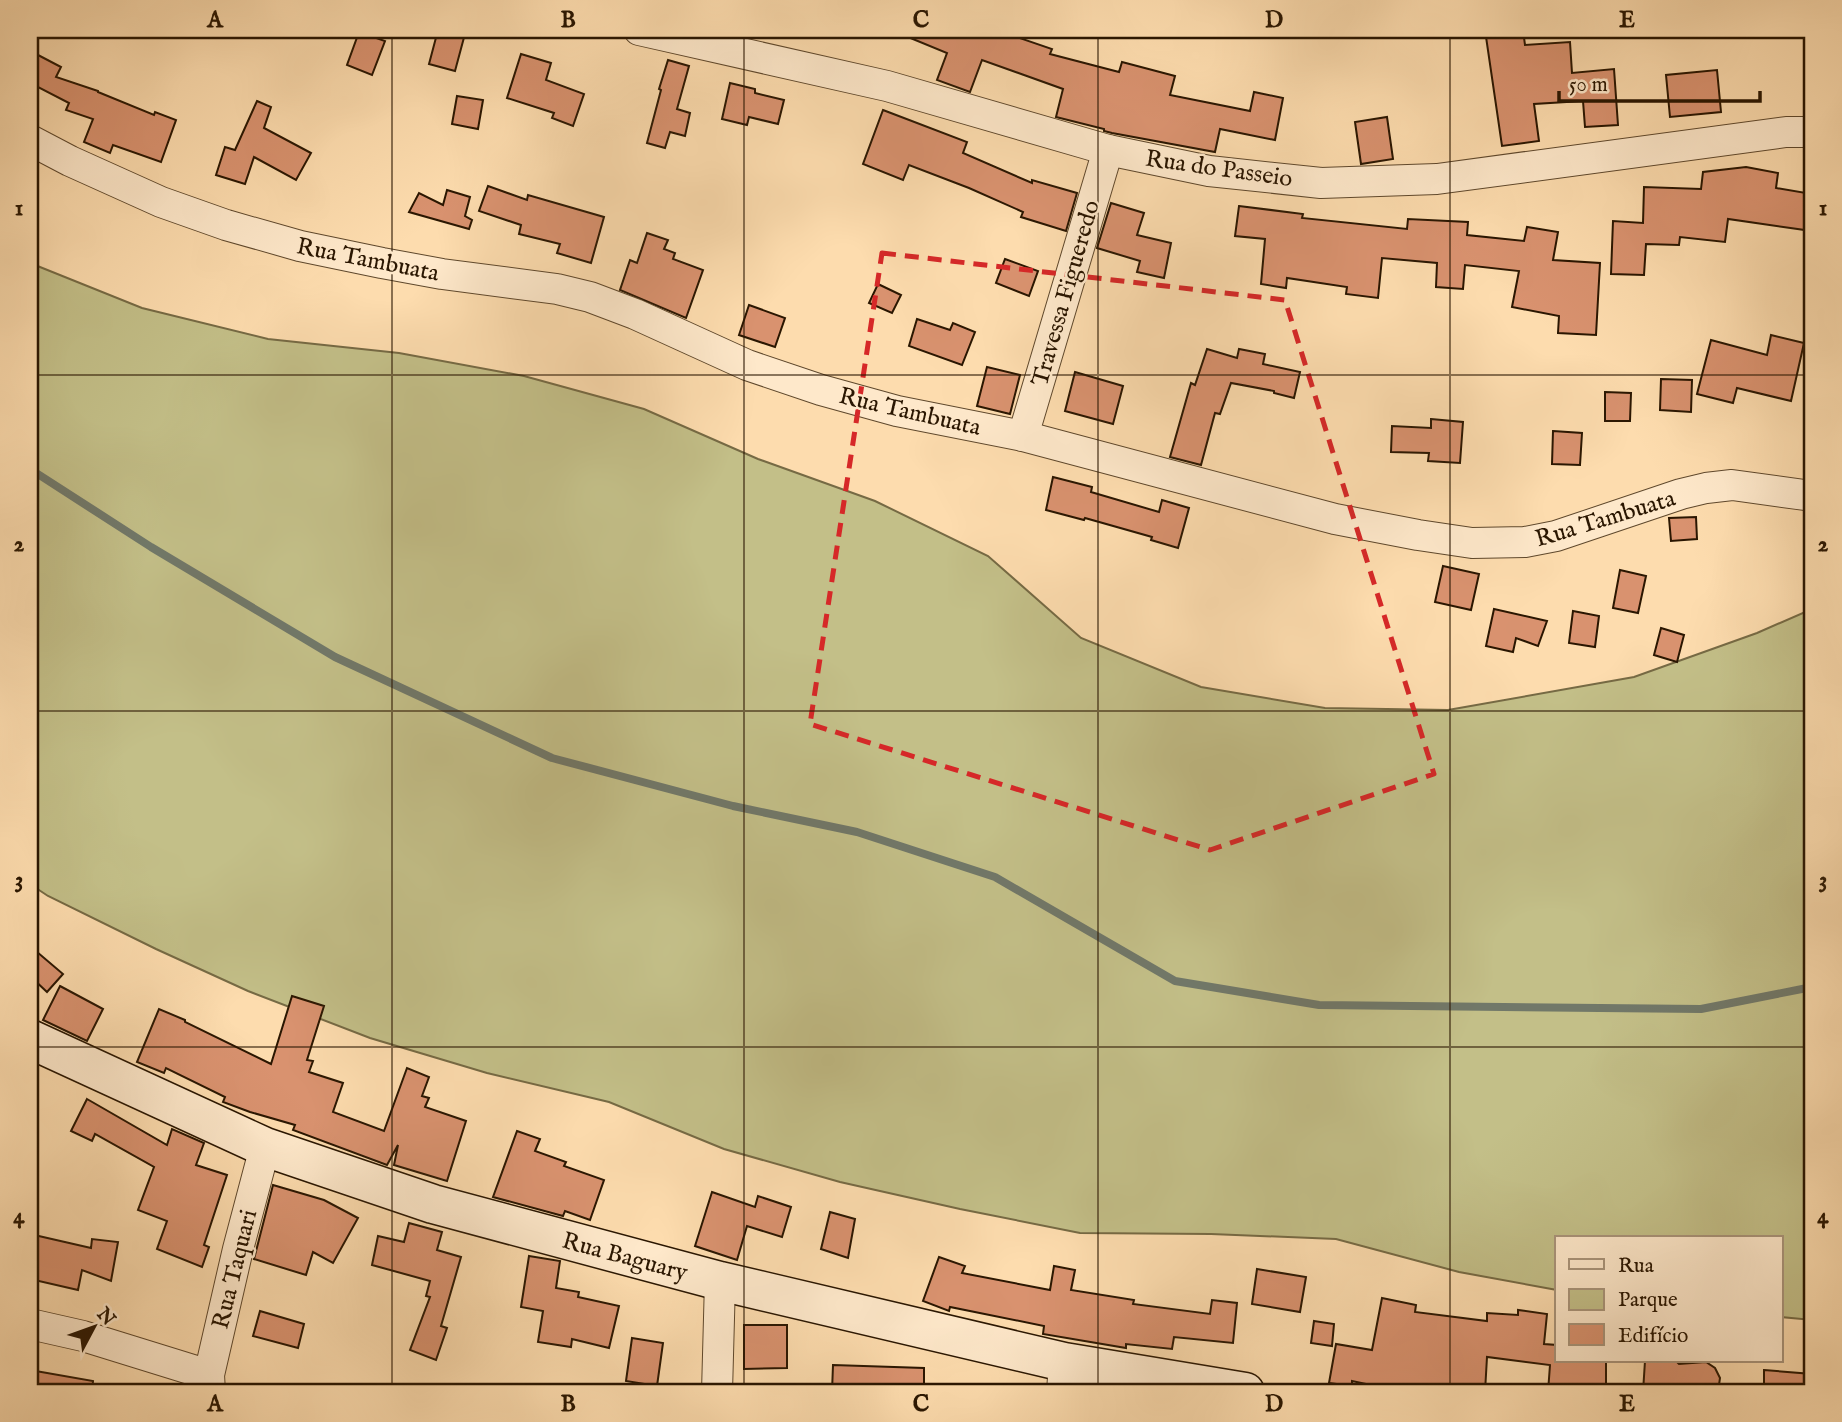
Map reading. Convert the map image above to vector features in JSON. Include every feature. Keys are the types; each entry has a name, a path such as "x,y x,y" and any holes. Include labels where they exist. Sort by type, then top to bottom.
{"street":[{"name":"Rua do Passeio","path":"639,30 887,86 1108,150 1209,171 1321,183 1437,179 1786,132 1812,132"},
{"name":"Rua Tambuata","path":"30,140 161,202 226,225 300,246 382,263 557,289 635,314 747,365 821,390 897,411 1023,436 1335,519 1472,543 1525,542 1556,536 1706,488 1732,485 1812,496"},
{"name":"Travessa Figueredo","path":"1023,436 1108,150"},
{"name":"Rua Baguary","path":"30,1040 265,1147 433,1204 1063,1377 1245,1392"},
{"name":"Rua Taquari","path":"210,1384 238,1249 265,1147"},
{"path":"717,1392 720,1281"},
{"path":"30,1324 83,1336 210,1384"}],"highlighted area":[{"path":"882,253 1285,300 1434,774 1210,850 810,724"}],"green space":[{"path":"30,263 142,308 268,339 399,353 524,376 644,409 758,459 875,501 988,556 1081,638 1201,687 1325,708 1448,710 1634,677 1757,633 1812,609 1812,1320 1783,1317 1783,1236 1555,1236 1555,1290 1459,1272 1336,1239 1080,1233 840,1182 724,1149 609,1102 487,1073 370,1038 248,991 48,896 30,884"}],"building":[{"path":"438,30 466,30 455,71 429,64"},
{"path":"891,30 996,30 1052,49 1050,54 1119,72 1122,62 1175,76 1170,95 1250,111 1254,92 1283,98 1275,140 1220,129 1215,152 1104,131 1056,117 1063,89 982,60 970,92 937,80 947,53"},
{"path":"1485,30 1523,30 1525,45 1570,42 1572,73 1614,69 1618,125 1585,127 1583,101 1534,104 1539,141 1502,146"},
{"path":"359,32 385,41 372,75 347,65"},
{"path":"521,54 551,63 546,80 584,94 573,126 552,118 554,113 507,98"},
{"path":"38,55 61,67 56,77 98,91 154,115 155,112 176,120 161,162 113,145 110,153 84,142 93,119 66,110 69,103 30,83 30,69"},
{"path":"668,60 689,66 677,109 690,113 685,136 670,132 665,148 647,143"},
{"path":"1717,70 1721,112 1670,117 1666,75"},
{"path":"730,83 784,100 778,124 749,117 747,125 722,119"},
{"path":"457,96 483,100 478,129 452,124"},
{"path":"257,101 271,107 264,128 311,153 296,180 254,157 245,184 216,175 225,147 235,150"},
{"path":"883,110 967,142 963,153 1032,183 1032,180 1077,193 1066,231 1021,217 1023,212 909,165 903,180 863,164"},
{"path":"1387,117 1393,159 1361,164 1355,122"},
{"path":"1746,167 1778,173 1776,188 1812,194 1812,231 1728,219 1725,242 1680,237 1679,245 1646,244 1644,275 1611,274 1613,221 1643,223 1644,187 1701,189 1703,172"},
{"path":"488,186 527,200 528,195 604,217 591,263 557,253 560,244 519,234 521,225 479,211"},
{"path":"447,190 470,197 465,216 472,220 469,229 409,212 419,193 443,205"},
{"path":"1111,203 1144,213 1137,235 1171,243 1164,278 1137,272 1140,261 1097,248"},
{"path":"1239,206 1303,214 1302,218 1407,229 1408,219 1468,222 1467,235 1524,241 1527,227 1558,232 1553,260 1600,263 1596,335 1558,333 1559,316 1512,307 1519,271 1465,265 1463,289 1436,287 1437,263 1382,258 1378,298 1346,294 1347,287 1287,278 1286,288 1261,284 1265,239 1235,236"},
{"path":"647,233 668,240 664,249 675,253 673,259 703,270 686,318 620,290 630,260 637,263"},
{"path":"1005,259 1038,271 1029,296 996,283"},
{"path":"878,284 901,295 892,313 869,303"},
{"path":"749,305 785,318 775,347 739,335"},
{"path":"917,319 950,330 953,323 975,332 962,365 909,346"},
{"path":"1771,335 1804,343 1791,401 1737,388 1733,403 1697,394 1711,340 1767,355"},
{"path":"1207,349 1237,358 1239,349 1265,354 1263,364 1300,372 1294,398 1274,391 1231,383 1220,414 1215,413 1201,465 1170,457 1191,383 1195,385"},
{"path":"987,367 1020,375 1010,414 977,406"},
{"path":"1075,372 1123,386 1113,424 1065,411"},
{"path":"1661,379 1692,380 1691,412 1660,410"},
{"path":"1605,392 1631,393 1630,421 1605,421"},
{"path":"1431,419 1463,422 1460,463 1428,461 1429,453 1391,452 1392,426 1431,428"},
{"path":"1553,431 1582,433 1580,465 1552,464"},
{"path":"1053,477 1092,487 1091,492 1159,512 1162,500 1189,508 1178,548 1151,540 1152,537 1046,510"},
{"path":"1696,517 1697,539 1671,541 1669,518"},
{"path":"1443,566 1479,574 1471,610 1435,602"},
{"path":"1620,570 1646,576 1638,613 1613,608"},
{"path":"1494,609 1547,621 1538,646 1516,638 1513,652 1486,646"},
{"path":"1573,611 1599,616 1595,647 1569,643"},
{"path":"1661,628 1684,635 1677,662 1654,655"},
{"path":"30,946 63,974 47,992 30,976"},
{"path":"60,986 103,1009 87,1041 43,1020"},
{"path":"292,996 324,1006 307,1060 313,1061 309,1072 343,1083 333,1112 384,1131 407,1068 429,1077 422,1096 429,1098 425,1107 466,1121 447,1181 394,1165 398,1145 387,1165 293,1130 295,1125 223,1102 225,1097 166,1068 164,1073 137,1062 159,1009 271,1064"},
{"path":"87,1099 167,1145 172,1129 204,1143 196,1165 227,1175 204,1245 209,1247 202,1267 157,1249 167,1221 138,1210 154,1167 95,1134 92,1141 71,1131"},
{"path":"517,1131 540,1139 535,1151 566,1162 564,1166 604,1180 590,1220 565,1211 563,1216 493,1197"},
{"path":"273,1185 324,1200 358,1218 333,1263 313,1252 306,1275 254,1259"},
{"path":"712,1192 755,1207 758,1196 791,1207 782,1237 747,1226 737,1260 695,1246"},
{"path":"830,1212 855,1219 848,1258 821,1249"},
{"path":"409,1223 442,1232 437,1250 461,1257 441,1326 447,1328 436,1360 410,1350 430,1297 426,1296 430,1281 372,1265 378,1236 404,1242"},
{"path":"30,1234 91,1248 92,1239 118,1242 111,1281 82,1270 78,1290 30,1279"},
{"path":"529,1256 560,1261 556,1288 579,1292 578,1297 619,1306 609,1348 572,1339 571,1347 538,1342 543,1311 521,1307"},
{"path":"939,1257 965,1266 962,1273 1050,1290 1054,1266 1075,1270 1071,1290 1134,1300 1133,1304 1210,1314 1212,1300 1237,1303 1233,1343 1174,1337 1172,1349 1126,1344 1126,1348 1043,1334 1044,1326 950,1307 949,1311 923,1301"},
{"path":"1257,1269 1306,1277 1300,1312 1252,1304"},
{"path":"1382,1298 1416,1305 1415,1312 1487,1321 1487,1313 1518,1315 1518,1310 1547,1314 1544,1344 1555,1345 1555,1362 1606,1362 1606,1392 1548,1392 1550,1365 1487,1357 1485,1392 1442,1392 1400,1387 1399,1391 1352,1381 1352,1386 1329,1383 1336,1344 1372,1350"},
{"path":"260,1311 304,1324 298,1348 253,1336"},
{"path":"1314,1321 1334,1324 1332,1346 1311,1343"},
{"path":"744,1325 787,1325 787,1368 744,1369"},
{"path":"632,1338 663,1343 657,1386 626,1381"},
{"path":"1645,1362 1706,1362 1715,1368 1720,1378 1718,1392 1643,1392"},
{"path":"833,1365 924,1368 924,1392 832,1392"},
{"path":"30,1370 93,1381 92,1392 30,1392"},
{"path":"1764,1370 1812,1374 1812,1392 1764,1392"}],"waterway":[{"path":"30,469 151,547 335,657 552,758 733,806 857,832 995,877 1175,981 1319,1005 1701,1009 1812,987"}]}
